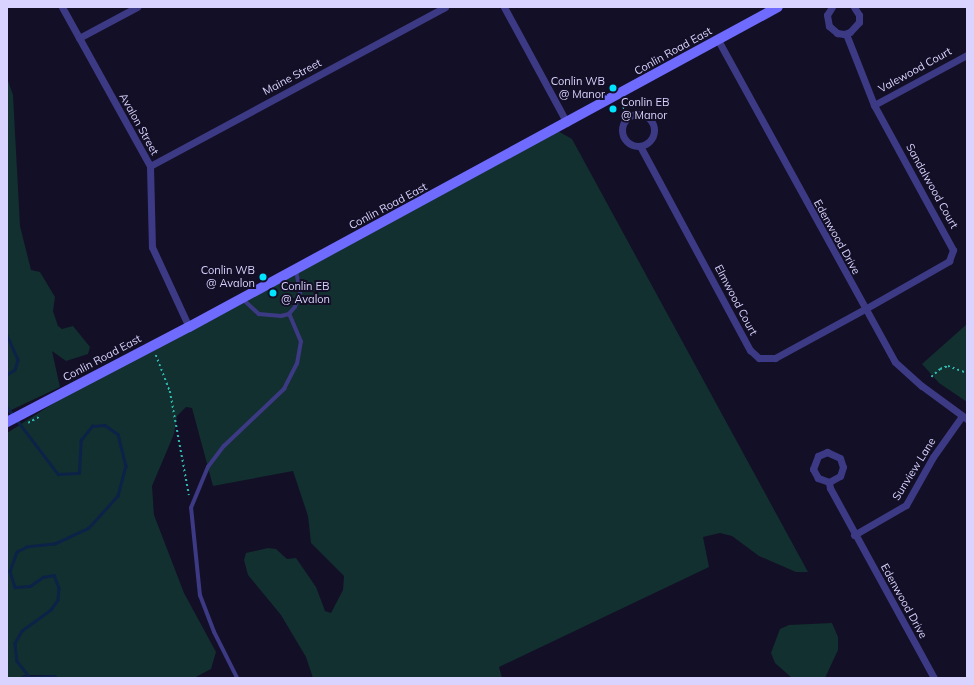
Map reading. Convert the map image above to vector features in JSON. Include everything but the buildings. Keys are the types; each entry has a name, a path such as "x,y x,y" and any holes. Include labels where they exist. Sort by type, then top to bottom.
{"street":[{"name":"Avalon Street","path":"62,7 150,166 152,247 189,327"},
{"path":"79,38 137,7"},
{"name":"Maine Street","path":"150,166 444,7"},
{"path":"504,7 568,123"},
{"name":"Conlin Road East","path":"7,422 189,327 568,123 778,7"},
{"path":"832,7 827,16 829,26 837,33 846,34 856,28 858,22 859,15 854,7"},
{"name":"Sandalwood Court","path":"846,34 874,105 953,250 949,261 865,309"},
{"name":"Edenwood Drive","path":"718,40 865,309 900,368 965,417"},
{"name":"Valewood Court","path":"874,105 967,55"},
{"path":"641,114 652,123 652,138 640,146 630,144 623,137 622,126 627,117 641,114"},
{"name":"Elmwood Court","path":"640,146 750,350 759,358 775,358 865,309"},
{"name":"Sunview Lane","path":"854,535 906,505 933,457 965,417"},
{"path":"827,452 840,458 843,467 840,476 829,482 818,478 813,469 818,456 827,452"},
{"name":"Edenwood Drive","path":"829,482 854,535 934,678"}],"lane":[{"path":"242,298 259,314 281,316 288,314 296,307 300,293 296,269"},
{"path":"237,678 214,632 200,596 192,508 208,467 224,446 284,389 297,364 301,342 288,314"}],"path":[{"path":"618,95 627,117"},
{"path":"151,346 170,391 192,508"},
{"path":"931,377 940,369 948,366 967,372"}],"green space":[{"path":"7,78 13,95 20,226 31,270 40,272 55,297 53,311 58,326 62,329 73,326 90,347 88,354 66,361 52,351 60,387 7,412"},
{"path":"556,130 572,139 808,572 796,572 759,556 732,536 720,533 703,537 709,567 499,667 502,678 313,678 306,657 281,615 248,575 244,560 246,553 268,548 276,549 287,559 296,558 316,587 325,611 331,613 343,590 344,576 311,543 308,516 293,471 213,486 192,408 186,407 177,416 174,434 152,486 154,515 184,593 216,652 211,669 194,678 58,678 55,675 28,675 21,676 22,678 7,678 7,433 79,387"},
{"path":"967,324 967,402 939,383 922,364"},
{"path":"832,623 838,637 838,650 825,678 792,678 775,663 771,653 780,629 789,625"}],"water":[{"path":"55,675 58,678 22,678 21,676"}],"waterway":[{"path":"7,335 18,360 15,370 7,375"},
{"path":"7,407 14,416"},
{"path":"17,420 58,474 79,473 81,440 92,426 105,425 118,434 126,466 118,496 89,528 54,544 27,547 17,552 10,571 15,587 30,586 43,577 54,575 59,588 58,600 51,610 22,631 15,643 17,661 28,675"}],"place":[{"name":"Conlin WB @ Manor","path":"613,88"},
{"name":"Conlin EB @ Manor","path":"613,109"},
{"name":"Conlin WB @ Avalon","path":"263,277"},
{"name":"Conlin EB @ Avalon","path":"273,293"}]}
